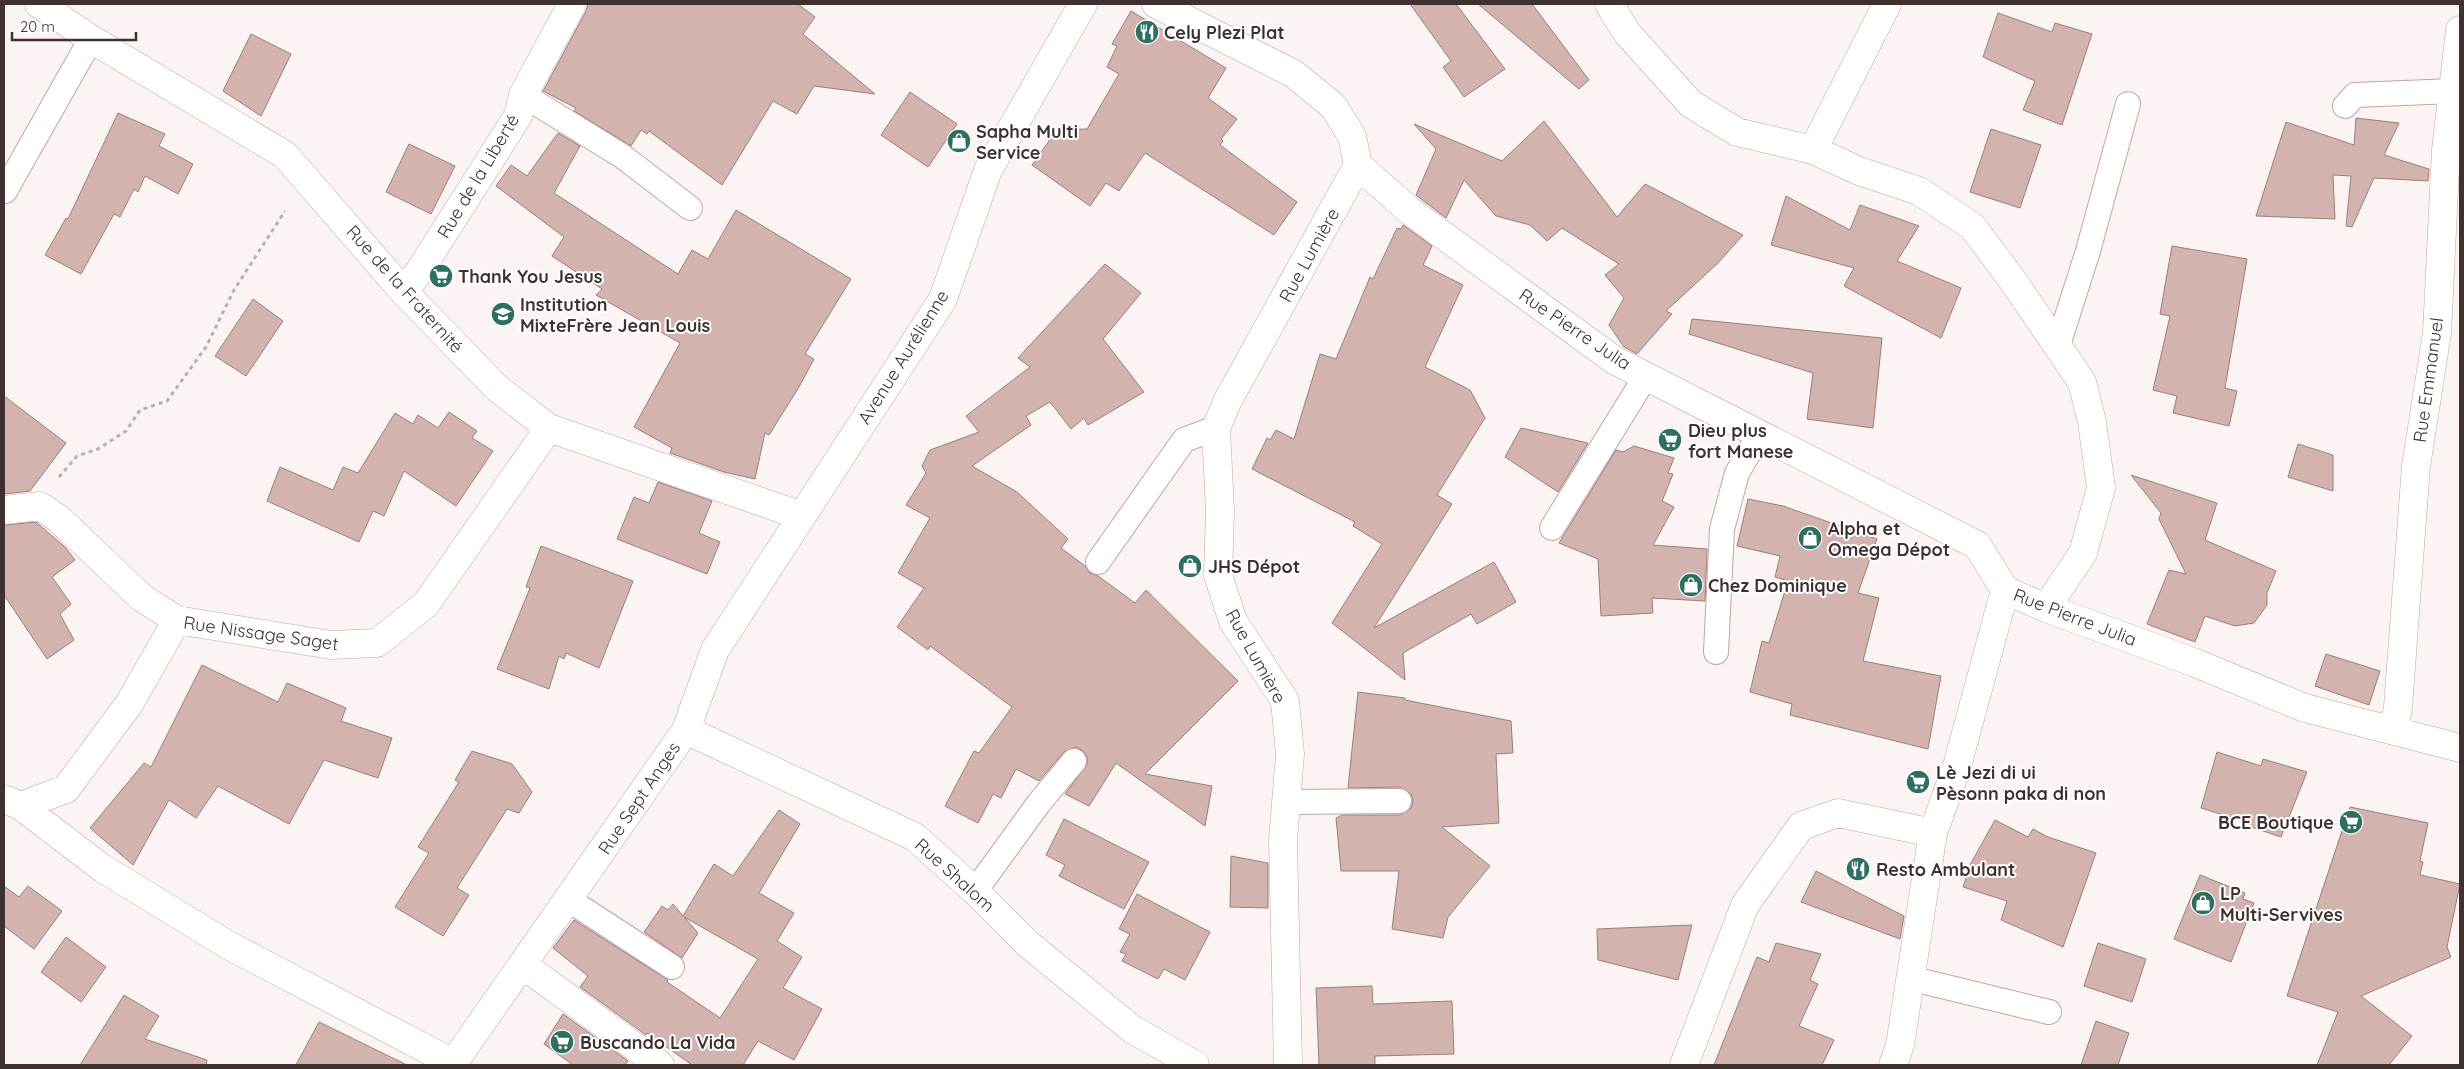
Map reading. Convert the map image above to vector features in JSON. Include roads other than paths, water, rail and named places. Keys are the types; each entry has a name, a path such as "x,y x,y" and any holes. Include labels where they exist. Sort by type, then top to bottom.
{"street":[{"name":"Rue de la Fraternité","path":"39,4 91,39 285,155 403,291 497,388 549,428 802,516"},
{"name":"Rue de la Liberté","path":"403,291 417,275 518,116 523,95 570,4"},
{"name":"Avenue Aurélienne","path":"802,516 943,299 988,170 1083,4"},
{"path":"1156,4 1294,74 1333,106 1352,136 1358,165"},
{"path":"1609,4 1627,33 1691,104 1737,132 1813,150 1859,171 1919,191 1972,226 2058,345 2082,382 2092,422 2101,488 2083,553 2046,608"},
{"path":"1813,150 1887,4"},
{"name":"Rue Emmanuel","path":"2394,729 2398,707 2416,466 2438,333 2446,150 2460,30"},
{"name":"Rue Pierre Julia","path":"1358,165 1410,211 1614,360 1977,545 2005,590 2046,608 2193,662 2305,708 2394,729 2460,748"},
{"name":"Rue Lumière","path":"1288,1065 1283,840 1290,754 1285,701 1233,621 1218,575 1220,511 1216,428 1228,400 1358,165"},
{"name":"Rue Nissage Saget","path":"12,802 66,788 129,704 177,620 331,645 377,643 426,604 549,428"},
{"path":"4,510 40,506 59,519 142,598 177,620"},
{"name":"Rue Sept Anges","path":"452,1064 569,900 686,730 715,650 802,516"},
{"path":"1893,1065 1900,1045 1933,833 1957,766 2005,590"},
{"name":"Rue Shalom","path":"686,730 915,837 975,891 1028,944 1132,1029 1195,1065"},
{"path":"12,802 102,868 228,945 452,1064"},
{"path":"1684,1065 1745,905 1801,826 1838,813 1933,833"},
{"path":"523,964 660,1065"}],"lane":[{"path":"5,191 91,39"},
{"path":"2345,106 2354,95 2453,91"},
{"path":"523,95 622,156 690,208"},
{"path":"2058,345 2088,251 2128,104"},
{"path":"1552,528 1646,376"},
{"path":"1098,562 1184,440 1216,428"},
{"path":"1716,652 1722,529 1738,472 1760,434"},
{"path":"975,891 1039,803 1074,761"},
{"path":"1286,802 1399,801"},
{"path":"569,900 672,967"},
{"path":"1909,978 2049,1012"}],"place":[{"name":"Cely Plezi Plat","path":"1147,32"},
{"name":"Sapha Multi Service","path":"959,141"},
{"name":"Thank You Jesus","path":"441,276"},
{"name":"Institution MixteFrère Jean Louis","path":"503,314"},
{"name":"Dieu plus fort Manese","path":"1670,440"},
{"name":"Alpha et Omega Dépot","path":"1810,538"},
{"name":"JHS Dépot","path":"1190,566"},
{"name":"Chez Dominique","path":"1691,585"},
{"name":"Lè Jezi di ui Pèsonn paka di non","path":"1918,782"},
{"name":"BCE Boutique","path":"2351,822"},
{"name":"Resto Ambulant","path":"1858,869"},
{"name":"LP Multi-Servives","path":"2203,903"},
{"name":"Buscando La Vida","path":"562,1042"}]}
